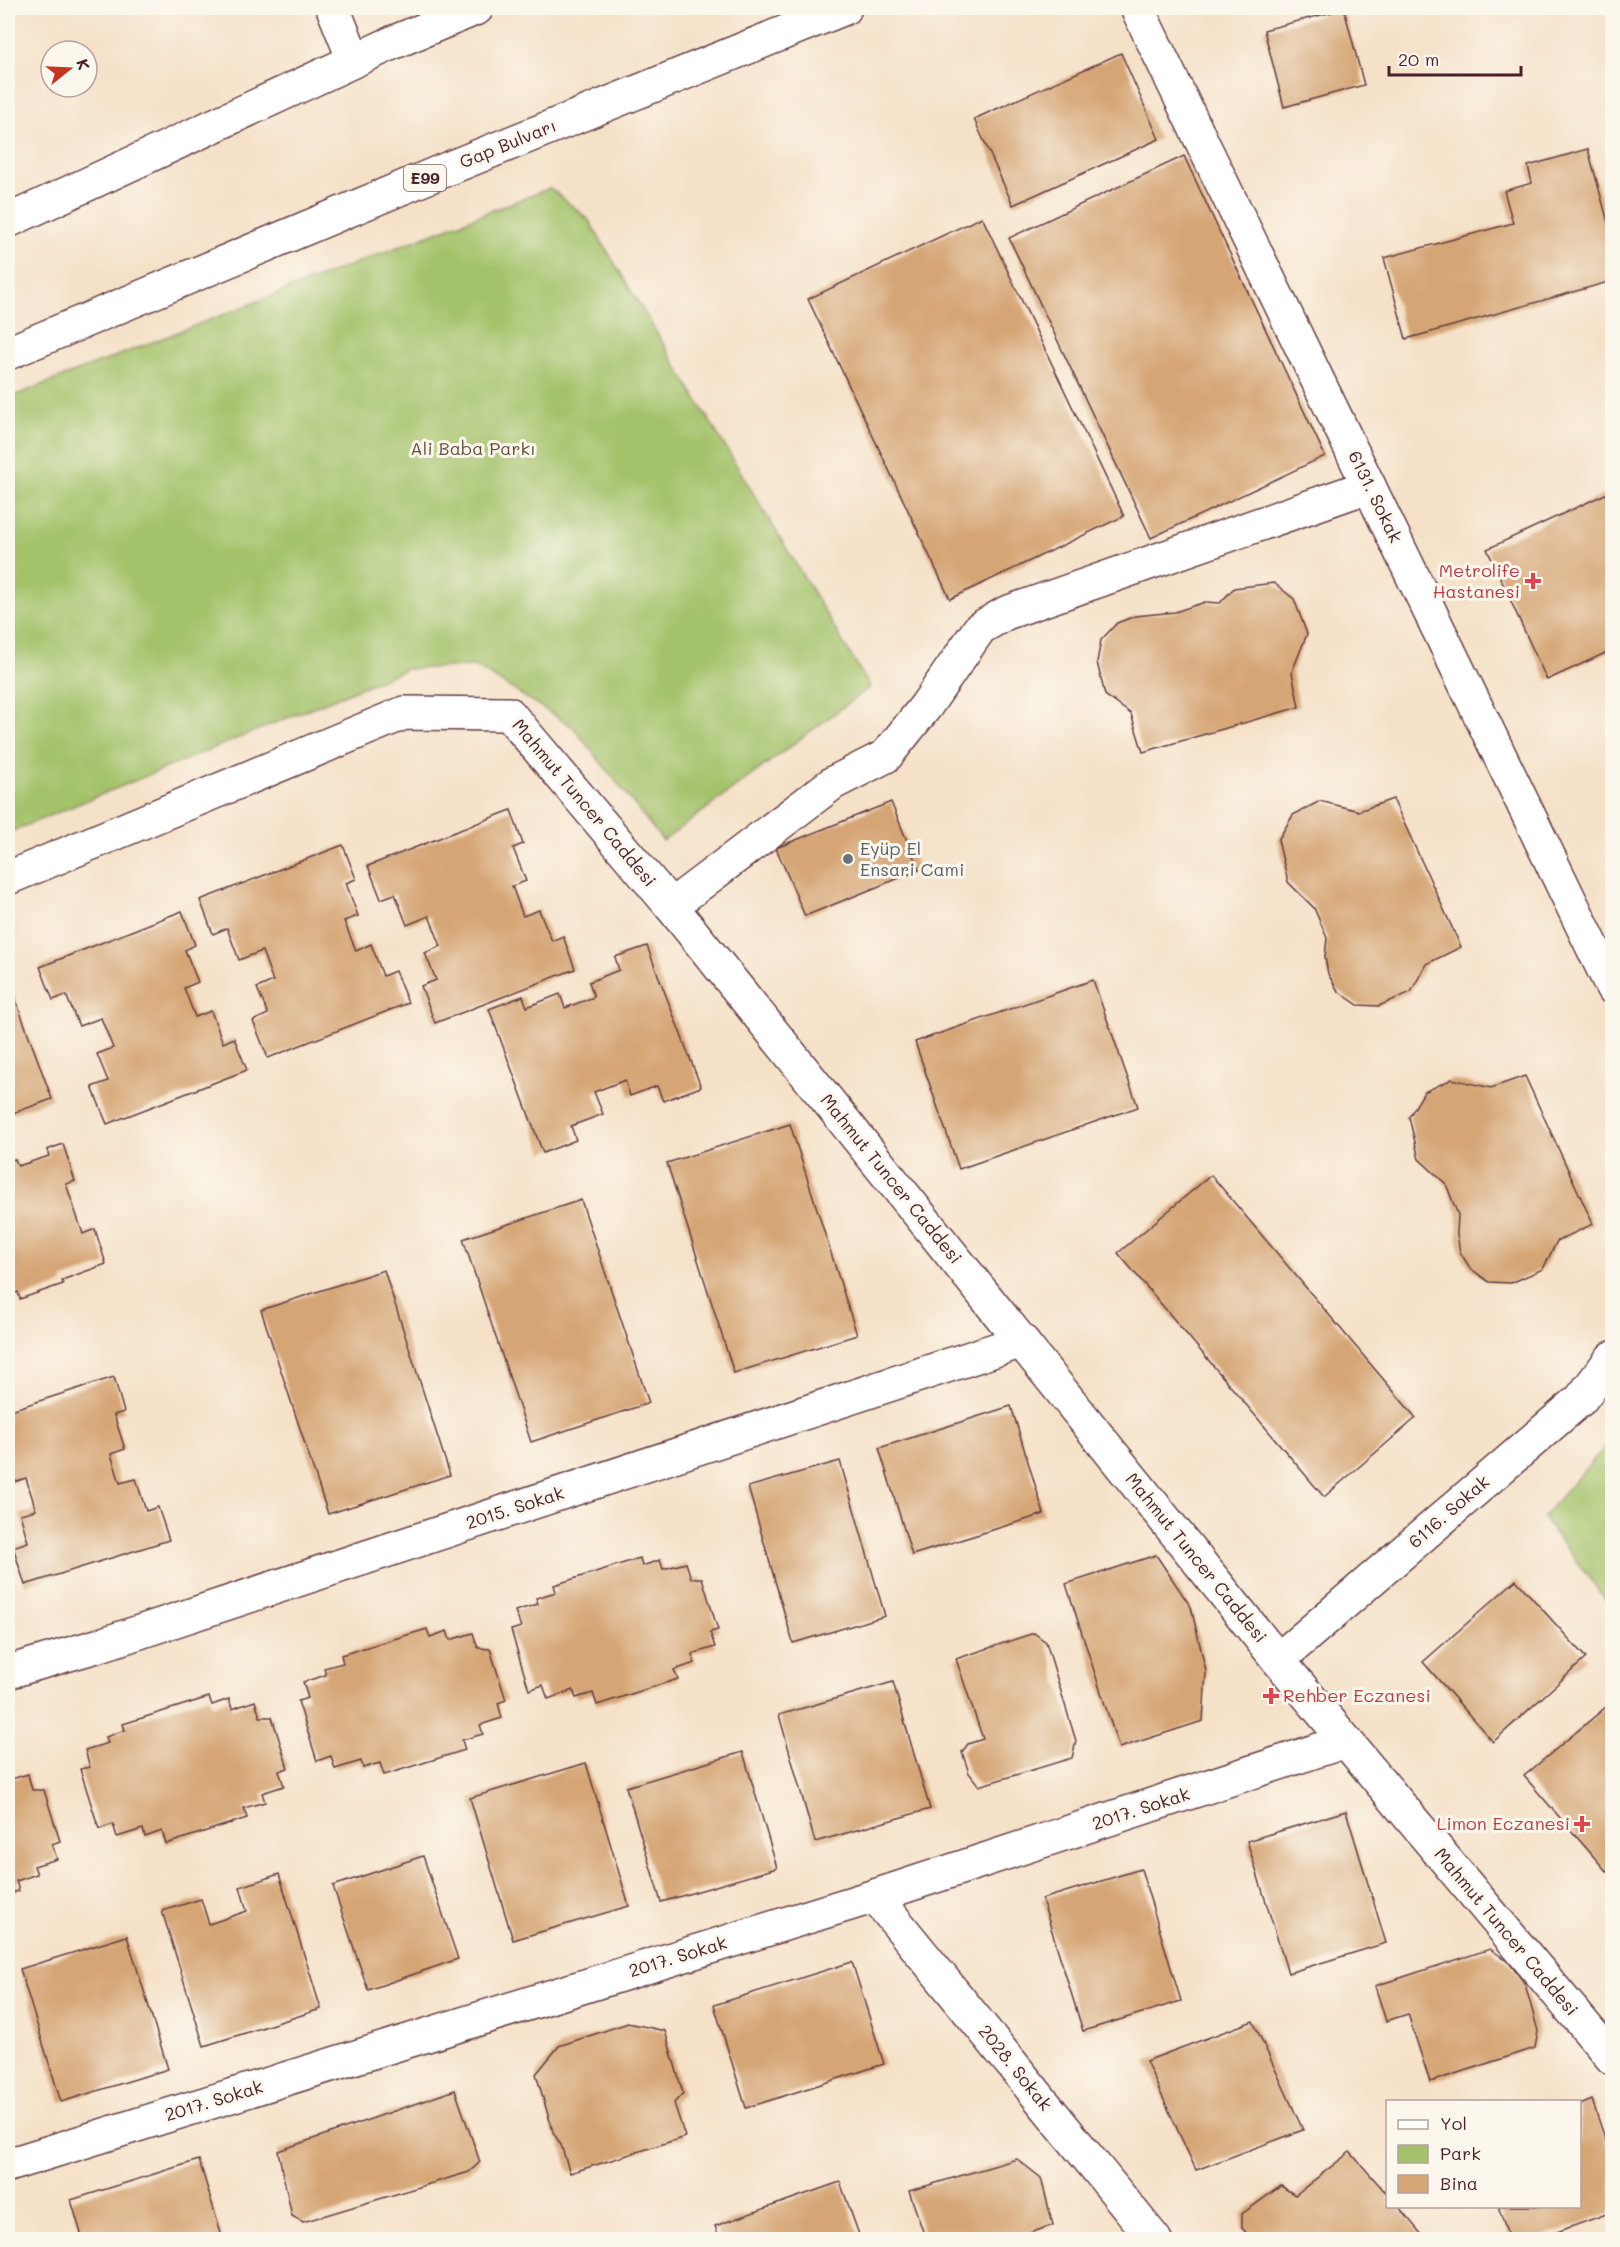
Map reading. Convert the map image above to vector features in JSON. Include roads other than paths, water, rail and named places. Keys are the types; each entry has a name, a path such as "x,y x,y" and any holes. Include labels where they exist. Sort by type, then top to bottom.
{"main road":[{"path":"333,8 354,60"},
{"path":"8,221 354,60 477,8"},
{"name":"Gap Bulvarı","path":"8,353 442,171 845,8"},
{"name":"6131. Sokak","path":"1137,8 1612,987"},
{"path":"671,906 833,783 886,756 926,706 980,628 1006,613 1369,486"},
{"name":"Mahmut Tuncer Caddesi","path":"8,878 404,713 509,714 671,906 1278,1660 1612,2058"},
{"name":"2015. Sokak","path":"8,1672 100,1645 1022,1341"},
{"name":"6116. Sokak","path":"1278,1660 1581,1398 1612,1358"},
{"name":"2017. Sokak","path":"8,2164 875,1896 1346,1742"},
{"name":"2028. Sokak","path":"875,1896 1155,2240"}],"place":[{"name":"Metrolife Hastanesi","path":"1533,581"},
{"name":"Eyüp El Ensari Cami","path":"848,859"},
{"name":"Rehber Eczanesi","path":"1271,1696"},
{"name":"Limon Eczanesi","path":"1582,1824"}],"park label":[{"name":"Ali Baba Parkı","path":"473,449"}]}
